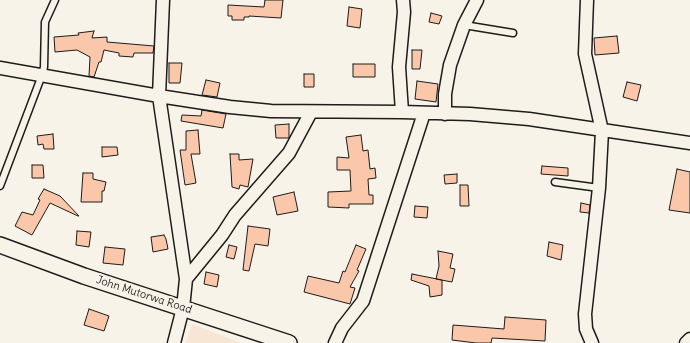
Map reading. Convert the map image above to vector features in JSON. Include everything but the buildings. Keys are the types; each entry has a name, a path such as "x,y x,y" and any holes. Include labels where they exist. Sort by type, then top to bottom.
{"street":[{"path":"163,0 159,96 186,279 183,308 174,343"},
{"path":"402,112 399,67 404,12 403,0"},
{"path":"445,114 445,94 450,65 464,25 477,0"},
{"path":"587,0 585,54 602,130 599,188 585,314 586,329 592,343"},
{"path":"0,68 230,107 270,111 470,114 528,119 690,143"},
{"path":"186,279 222,235 235,215 289,153 311,112"},
{"path":"335,343 342,328 363,301 424,114"},
{"name":"John Mutorwa Road","path":"0,245 84,276 183,308 268,340 289,343"},
{"path":"686,343 690,339"}],"lane":[{"path":"0,186 42,75 44,67 45,22 55,0"},
{"path":"464,25 513,33"},
{"path":"555,182 599,188"}],"shaded area":[{"path":"192,324 241,343 186,343"}]}
